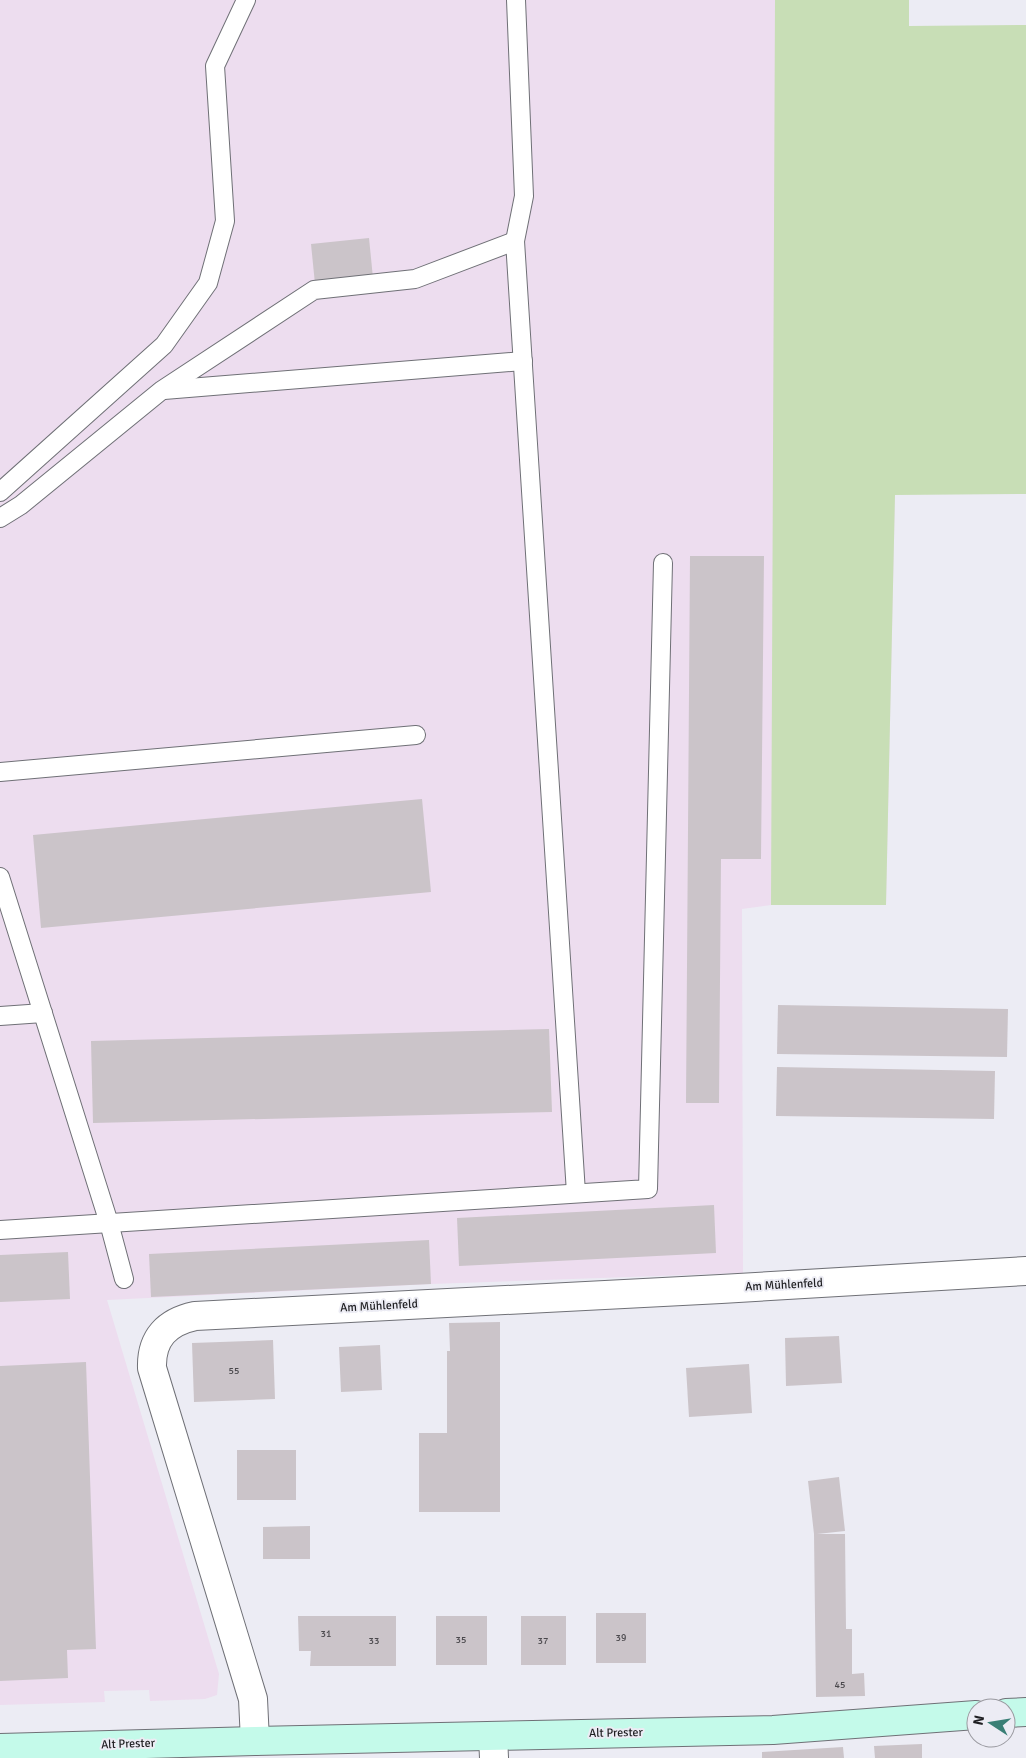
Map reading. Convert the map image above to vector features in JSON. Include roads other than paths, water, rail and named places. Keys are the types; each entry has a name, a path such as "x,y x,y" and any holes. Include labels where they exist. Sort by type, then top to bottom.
{"main road":[{"name":"Alt Prester","path":"0,1748 255,1749 493,1747 773,1730 966,1716"}],"street":[{"name":"Am Mühlenfeld","path":"255,1749 253,1699 152,1368 152,1355 156,1344 171,1324 183,1318 195,1316 1026,1271"}],"lane":[{"path":"0,492 164,345 208,283 225,221 215,66 246,0"},
{"path":"516,0 524,196 515,241 576,1194"},
{"path":"0,518 21,505 162,390 314,290 415,279 515,241"},
{"path":"162,390 523,361"},
{"path":"0,1230 648,1189 663,563"},
{"path":"0,772 416,735"},
{"path":"0,877 109,1223 124,1279"},
{"path":"0,1016 43,1013"}]}
